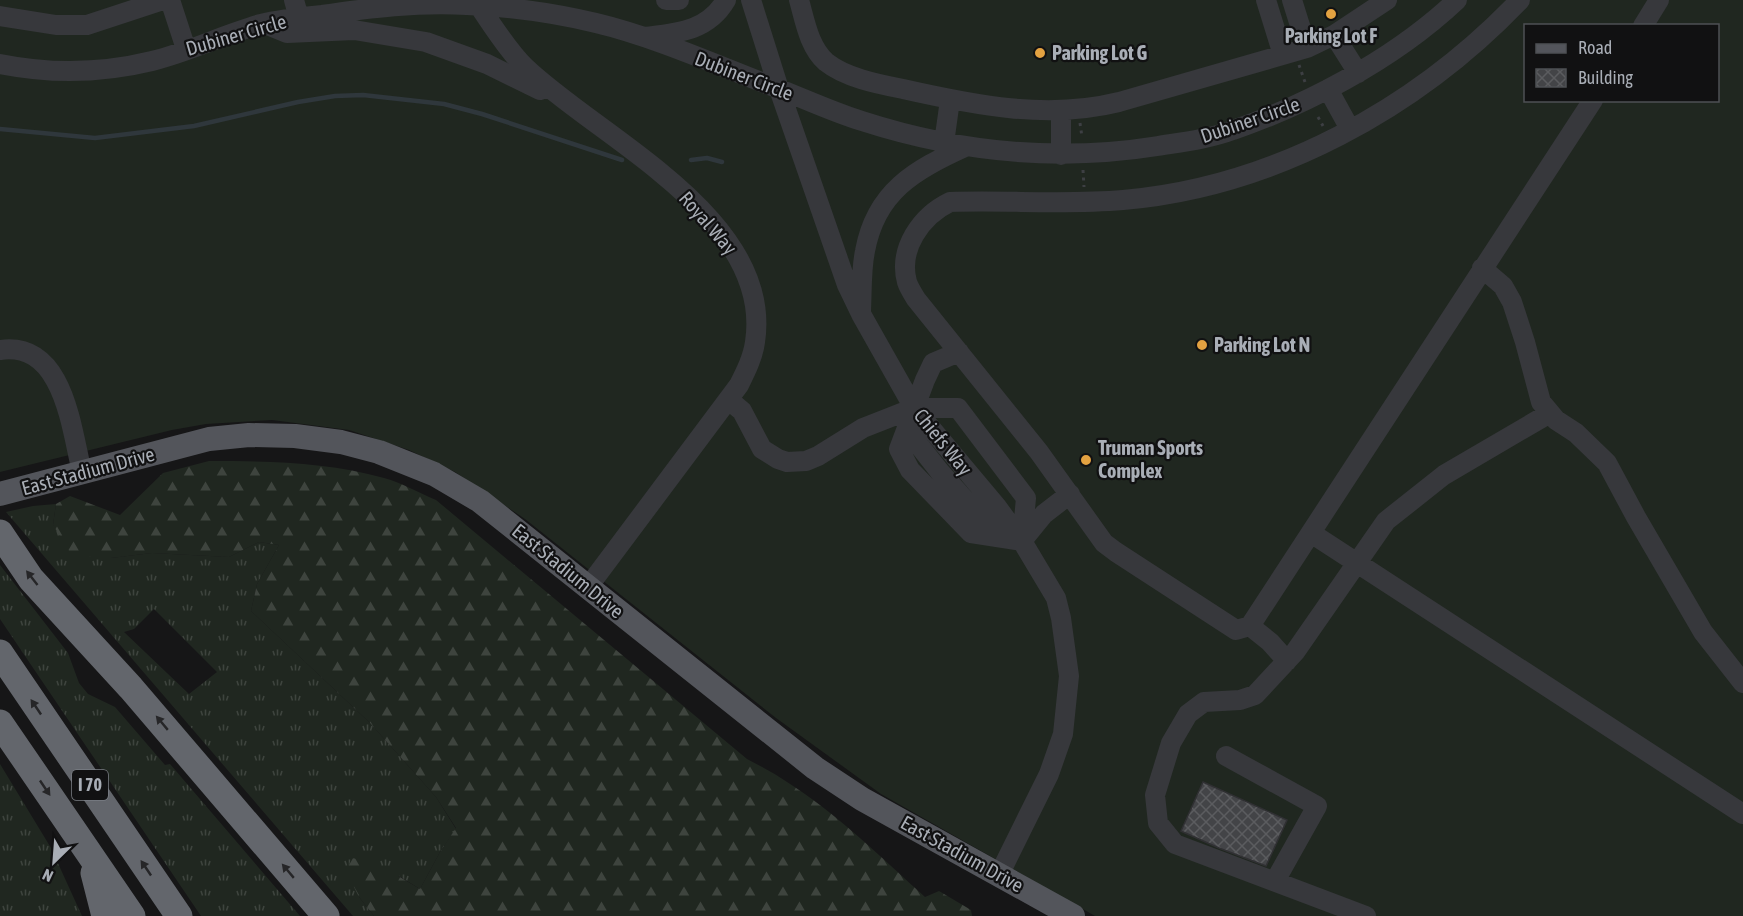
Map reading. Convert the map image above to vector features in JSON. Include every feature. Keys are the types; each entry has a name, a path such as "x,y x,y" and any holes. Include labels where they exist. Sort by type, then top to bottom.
{"highway":[{"path":"0,533 31,579 132,688 326,916"},
{"name":"I 70","path":"0,653 179,916"},
{"name":"I 70","path":"0,723 132,916"},
{"path":"89,854 105,916"}],"main road":[{"name":"East Stadium Drive","path":"0,494 209,439 249,435 295,436 341,442 379,452 434,474 480,501 815,768 862,799 1073,916"}],"street":[{"path":"0,16 56,25 87,25 163,0"},
{"path":"170,0 186,49"},
{"path":"374,8 400,0"},
{"path":"666,0 679,0"},
{"path":"642,38 694,29 712,18 726,0"},
{"name":"Chiefs Way","path":"751,0 846,285 914,408 997,507 1022,542 1056,598 1069,676 1063,734 1049,774 999,875"},
{"path":"799,0 811,41 826,62 838,69 883,85 950,100 1021,110 1097,107 1296,54 1334,34 1387,0"},
{"path":"1266,0 1296,54"},
{"path":"1292,0 1296,54"},
{"path":"1520,0 1445,70 1384,112 1310,150 1245,175 1184,192 1123,200 1061,203 950,202 937,208 917,229 910,243 906,262 907,282 916,299 1039,452 1104,543 1236,630 1250,626 1592,102"},
{"path":"1643,24 1659,0"},
{"name":"Dubiner Circle","path":"0,64 68,71 115,69 156,61 264,23 296,9 478,3 535,11 599,24 642,38 860,121 944,143 1029,154 1062,155 1132,151 1204,138 1271,116 1358,73 1403,44 1452,2"},
{"name":"Royal Way","path":"478,3 523,66 567,103 663,173 694,204 736,253 746,272 754,297 755,342 749,363 729,400 588,587"},
{"path":"264,23 287,33 354,30 426,42 487,64 567,103"},
{"path":"1334,34 1358,73"},
{"path":"1328,89 1350,129"},
{"path":"944,143 950,100"},
{"path":"1061,110 1062,155"},
{"path":"861,314 865,251 875,221 886,201 893,190 906,178 965,147"},
{"path":"1482,268 1503,286 1512,302 1526,342 1541,402 1550,413 1608,463 1636,518 1703,632 1743,683"},
{"path":"0,351 21,351 40,360 53,374 61,390 82,472"},
{"path":"958,352 933,363 899,449 910,470 972,533 1022,542"},
{"path":"729,400 742,411 762,449 787,462 806,461 818,456 863,428 914,408 958,408 1026,498 1022,542"},
{"path":"1366,916 1322,908 1275,881 1175,844 1158,823 1155,795 1171,743 1188,714 1204,702 1240,700 1254,695 1287,661 1386,521 1444,475 1550,413"},
{"path":"1022,542 1044,514 1070,494"},
{"path":"1311,533 1743,814"},
{"path":"1250,626 1270,642 1287,661"},
{"path":"1226,756 1317,806 1275,881"}],"path":[{"path":"1296,54 1306,86"},
{"path":"1080,118 1082,142"}],"green space":[{"name":"Truman Sports Complex","path":"0,0 1743,0 1743,916 1095,916 881,794 776,718 525,519 455,472 409,450 349,430 272,420 206,424 172,430 0,472"},
{"path":"209,461 275,462 341,469 391,480 436,500 747,759 805,794 858,837 925,897 939,891 971,910 972,916 374,916 359,897 347,873 351,858 373,861 420,889 456,828 436,797 370,723 251,611 257,584 279,545 259,542 229,557 152,553 111,558 72,556 53,525 56,504 70,496 120,515 163,473"},
{"path":"56,504 53,525 111,558 152,553 229,557 259,542 279,545 257,584 251,611 370,723 436,797 456,829 440,852 420,889 399,876 359,897 374,916 353,916 6,512","holes":["154,609 217,672 189,694 124,632 134,629"]},
{"path":"0,565 68,653 79,683 88,694 115,707 165,765 170,764 300,916 201,916 0,619"},
{"path":"0,764 51,848 82,916 0,916"}],"building":[{"path":"1203,782 1287,820 1266,866 1181,831"}],"waterway":[{"path":"0,129 95,138 194,126 298,102 335,96 363,95 444,104 482,114 622,160"},
{"path":"691,160 707,158 722,162"}],"place":[{"name":"Parking Lot F","path":"1331,14"},
{"name":"Parking Lot G","path":"1040,53"},
{"name":"Parking Lot N","path":"1202,345"},
{"name":"Truman Sports Complex","path":"1086,460"}]}
